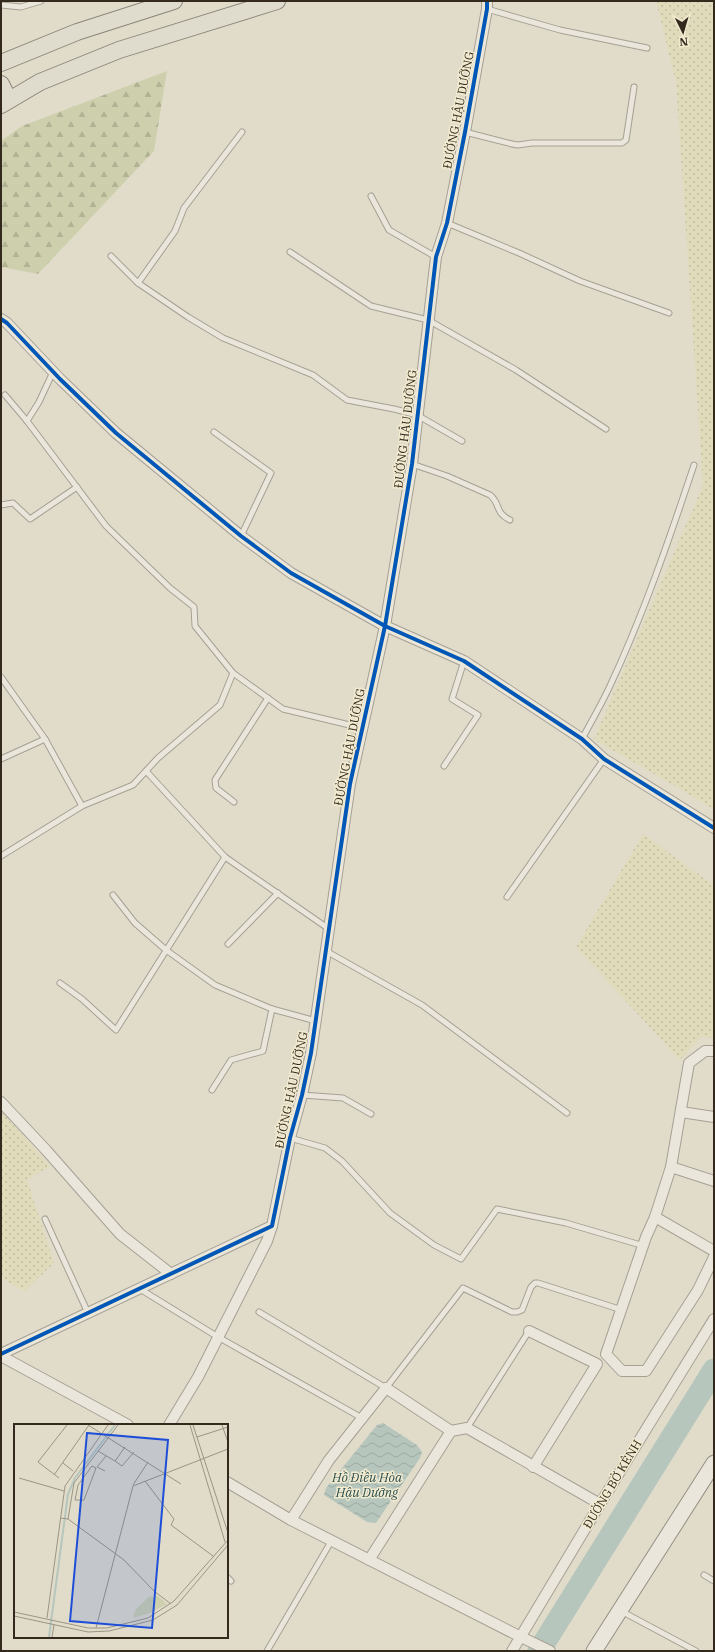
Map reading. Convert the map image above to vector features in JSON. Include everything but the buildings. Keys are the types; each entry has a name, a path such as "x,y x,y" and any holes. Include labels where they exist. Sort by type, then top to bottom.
{"main road":[{"path":"1,63 77,32 174,1"},
{"path":"1,84 5,103 40,82 119,50 277,1"}],"street":[{"name":"ĐƯỜNG HẬU DƯỠNG","path":"171,1424 198,1377 267,1242 272,1226 290,1138 302,1095 316,1022 350,784 384,626 412,464 436,257 447,223 465,132 487,5"},
{"path":"1,319 7,323 53,372 116,433 241,536 290,572 384,626 464,661 582,739 604,758 714,828"},
{"path":"714,1051 705,1051 689,1063 682,1112 671,1166 655,1217 606,1354 622,1371 646,1372 698,1290 714,1257"},
{"path":"1,1102 46,1150 120,1234 171,1274"},
{"path":"682,1112 714,1117"},
{"path":"671,1166 714,1181"},
{"path":"655,1217 714,1251"},
{"path":"1,1355 272,1226"},
{"name":"ĐƯỜNG BỜ KÊNH","path":"512,1651 600,1504 714,1319"},
{"path":"529,1331 598,1364 533,1467"},
{"path":"1,1355 126,1424"},
{"path":"291,1520 329,1460 386,1388 451,1431 467,1428 600,1504"},
{"path":"369,1560 451,1431"},
{"path":"594,1651 712,1470"},
{"path":"228,1483 291,1520 550,1651"}],"lane":[{"path":"1,5 22,7 41,1"},
{"path":"487,5 560,30 647,48"},
{"path":"465,132 518,145 532,143 622,143 626,140 634,87"},
{"path":"138,283 175,231 184,208 242,132"},
{"path":"371,196 389,230 436,257"},
{"path":"447,223 519,253 580,281 669,313"},
{"path":"290,252 371,306 428,320 516,370 606,429"},
{"path":"112,256 138,283 188,317 223,338 313,375 347,400 417,414 462,441"},
{"path":"27,421 39,402 53,372"},
{"path":"5,395 27,421 106,526 170,588 194,607 195,626 233,673 283,709 362,728"},
{"path":"214,432 271,473 241,536"},
{"path":"412,464 447,476 490,495 495,500 500,514 510,520"},
{"path":"582,739 608,689 631,639 667,545 694,465"},
{"path":"1,505 13,503 30,519 77,487"},
{"path":"444,766 478,716 452,699 464,661"},
{"path":"1,856 82,806 132,785 158,758 220,705 233,673"},
{"path":"2,679 45,740 82,806"},
{"path":"234,802 216,788 215,780 268,698"},
{"path":"1,759 45,740"},
{"path":"507,897 604,758"},
{"path":"146,771 225,857 330,929"},
{"path":"60,983 82,999 116,1030 225,857"},
{"path":"228,944 278,893"},
{"path":"113,895 135,922 166,950 215,985 272,1009 316,1022"},
{"path":"326,951 422,1005 567,1113"},
{"path":"212,1090 231,1060 263,1051 272,1009"},
{"path":"302,1095 342,1098 371,1114"},
{"path":"290,1138 325,1148 342,1161 390,1213 434,1245 461,1259 497,1209 566,1223 644,1246"},
{"path":"45,1219 88,1313"},
{"path":"259,1312 386,1388 463,1288 512,1312 522,1310 531,1287 534,1283 538,1282 622,1310"},
{"path":"139,1289 218,1337 362,1418"},
{"path":"467,1428 529,1331"},
{"path":"267,1651 332,1540"},
{"path":"704,1575 714,1581"},
{"path":"228,1578 231,1581"},
{"path":"620,1611 696,1651"}],"shaded area":[{"path":"656,1 714,3 714,809 594,739 703,485 676,82"},
{"path":"643,834 714,885 714,1038 701,1037 680,1060 576,947"},
{"path":"1,1111 50,1166 27,1180 54,1263 24,1291 1,1278"}],"green space":[{"path":"167,71 154,151 38,274 1,267 1,141 22,126"}],"water":[{"name":"Hồ Điều Hòa Hậu Dưỡng","path":"383,1423 417,1445 422,1452 420,1458 376,1523 367,1522 324,1495 326,1488 377,1425"}],"waterway":[{"path":"539,1651 714,1370"}],"cycle path":[{"path":"1,1354 272,1226 290,1138 302,1095 311,1053 350,784 385,626 412,464 436,257 447,223 465,132 487,9 487,1"},
{"path":"1,319 7,323 60,379 116,433 241,536 291,573 385,626 464,661 582,739 604,759 714,828"}]}
